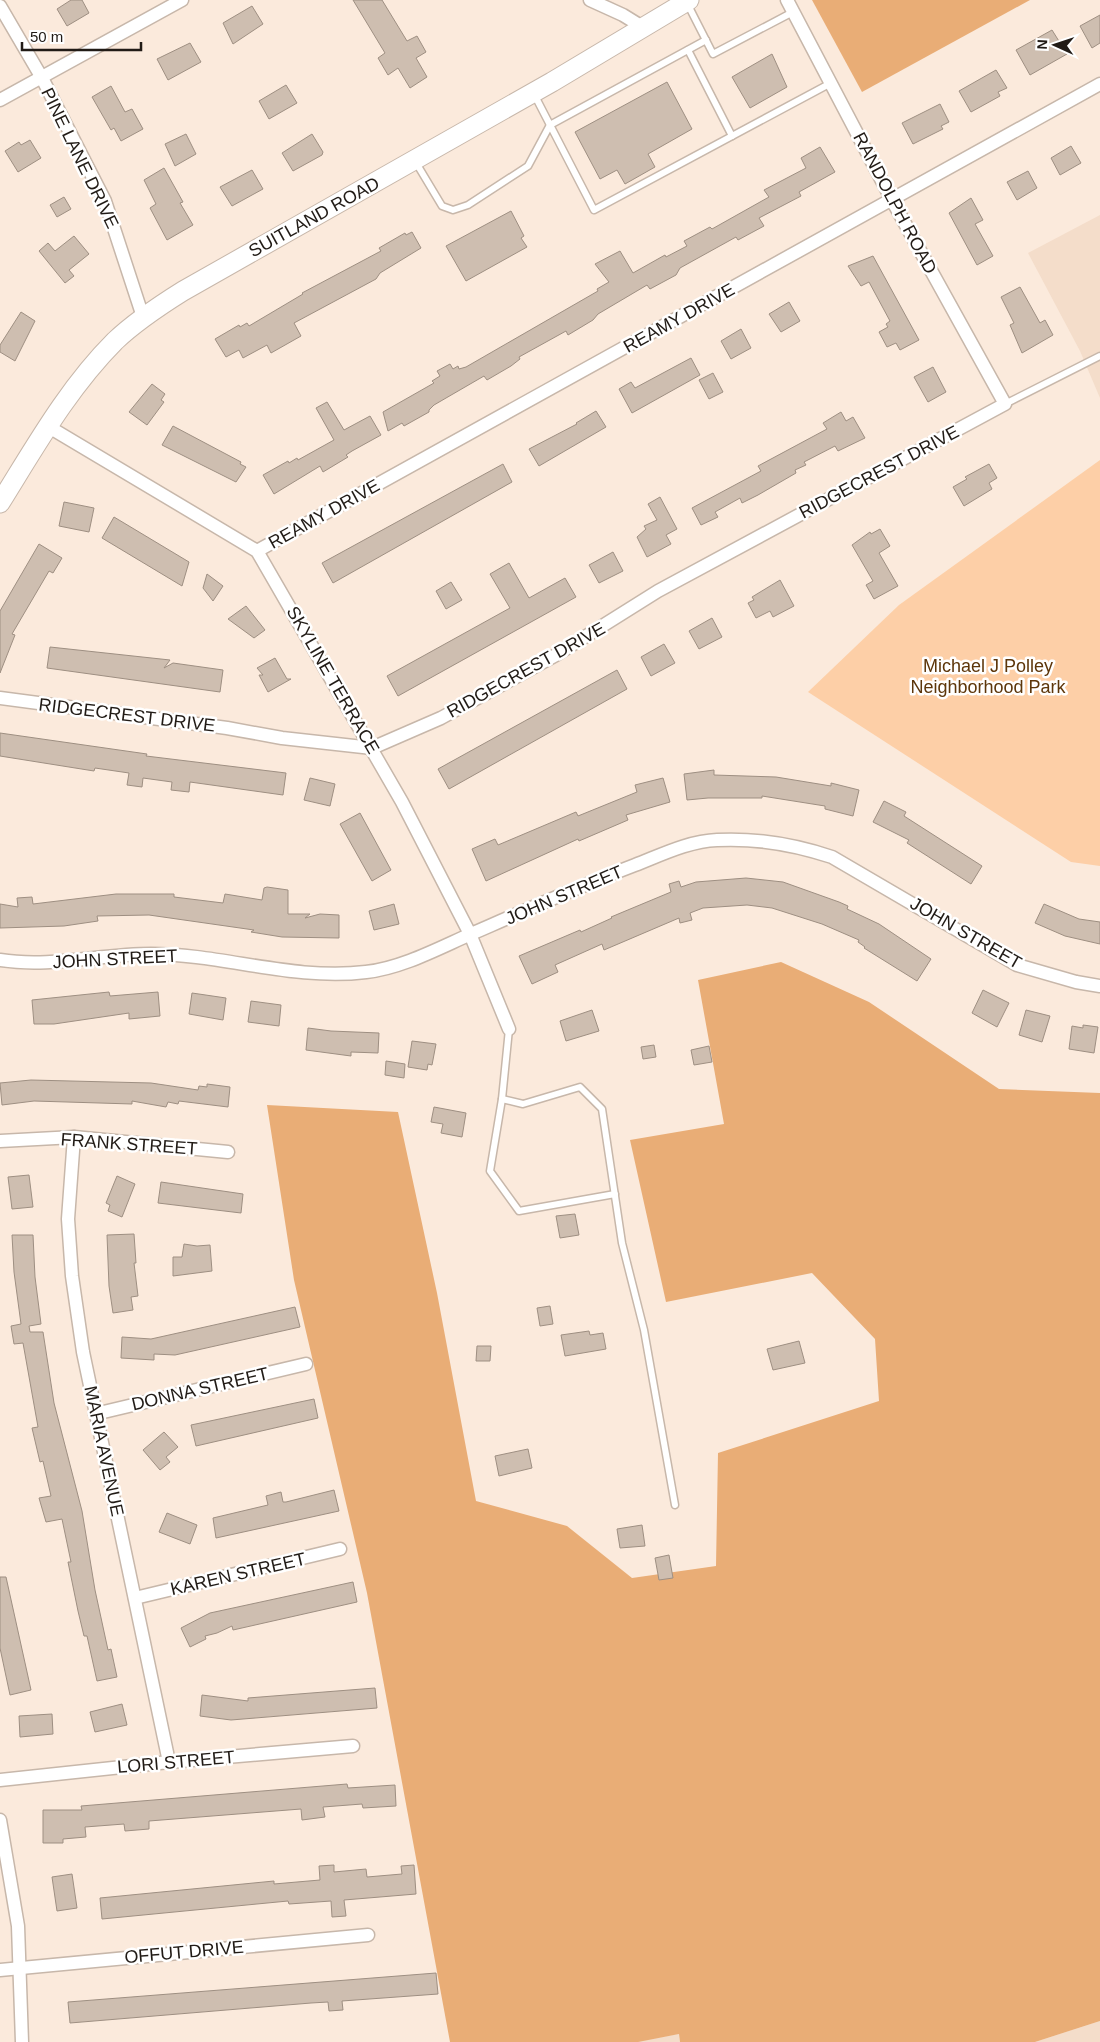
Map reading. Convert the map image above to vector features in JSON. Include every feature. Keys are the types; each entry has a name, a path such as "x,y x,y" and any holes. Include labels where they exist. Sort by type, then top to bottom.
{"main road":[{"name":"SUITLAND ROAD","path":"0,503 48,426 95,363 143,317 183,291 533,93 688,1"}],"street":[{"path":"0,100 182,0"},
{"path":"590,0 604,3 644,28"},
{"name":"RANDOLPH ROAD","path":"787,0 892,200 1005,404"},
{"name":"PINE LANE DRIVE","path":"0,6 42,78 105,201 143,317"},
{"name":"REAMY DRIVE","path":"257,552 1100,84"},
{"name":"RIDGECREST DRIVE","path":"0,698 227,728 282,738 372,748 441,718 564,650 658,591 1005,404"},
{"name":"SKYLINE TERRACE","path":"48,426 257,552 372,748 470,934 510,1029"},
{"name":"JOHN STREET","path":"0,960 15,962 71,962 149,954 193,955 277,970 366,972 398,964 682,847 716,840 749,840 808,849 832,857 1017,965 1076,982 1100,986"},
{"name":"FRANK STREET","path":"0,1141 74,1137 228,1152"},
{"name":"MARIA AVENUE","path":"74,1137 68,1219 72,1276 95,1414 169,1762"},
{"name":"DONNA STREET","path":"95,1414 306,1364"},
{"name":"KAREN STREET","path":"135,1598 340,1549"},
{"name":"LORI STREET","path":"0,1780 169,1762 353,1746"},
{"path":"0,1820 18,1926 22,2042"},
{"name":"OFFUT DRIVE","path":"0,1970 368,1935"}],"lane":[{"path":"688,1 713,54 793,12"},
{"path":"414,160 442,206 453,210 468,205 528,166 550,125 706,40"},
{"path":"688,50 732,136"},
{"path":"533,93 594,210 831,83"},
{"path":"1005,404 1100,356"},
{"path":"510,1029 502,1099 490,1171 519,1211 615,1194"},
{"path":"502,1099 523,1104 580,1087 602,1109 622,1243 644,1330 675,1505"}],"shaded area":[{"path":"812,0 1030,0 862,92"},
{"path":"1100,215 1100,398 1080,351 1028,253"},
{"path":"781,962 869,1002 999,1089 1100,1093 1100,2021 1035,2042 680,2042 679,2034 638,2042 450,2042 367,1593 294,1280 267,1105 398,1112 437,1293 476,1501 567,1526 632,1578 716,1566 718,1453 879,1401 875,1339 812,1273 666,1302 630,1140 724,1124 698,980"},
{"path":"1100,2021 1100,2042 1035,2042"},
{"path":"679,2034 680,2042 638,2042 638,2041"}],"green space":[{"name":"Michael J Polley Neighborhood Park","path":"1100,460 1100,866 1071,862 808,692 899,605"}],"building":[{"path":"71,0 82,0 89,13 67,26 57,9"},
{"path":"353,0 382,0 407,41 417,36 426,52 416,58 427,77 410,88 398,68 388,75 378,58 385,53"},
{"path":"252,6 263,24 233,44 223,23"},
{"path":"1100,15 1100,43 1092,48 1080,26"},
{"path":"1052,30 1067,54 1030,75 1016,50"},
{"path":"190,43 201,62 168,80 157,59"},
{"path":"772,54 787,87 750,108 732,77"},
{"path":"996,70 1007,88 998,92 1000,96 971,112 959,91"},
{"path":"667,82 692,129 648,154 655,167 625,184 617,170 600,179 575,132"},
{"path":"286,85 297,103 269,119 259,101"},
{"path":"111,86 125,112 132,109 143,129 121,141 114,128 111,130 92,97"},
{"path":"940,104 949,122 941,126 943,129 913,144 902,123"},
{"path":"186,134 196,154 175,166 165,144"},
{"path":"312,134 323,152 322,155 293,171 282,153"},
{"path":"30,140 41,158 18,172 5,151 19,142 21,145"},
{"path":"1071,146 1081,163 1060,175 1051,158"},
{"path":"820,147 835,172 799,192 801,196 759,218 764,226 738,240 736,237 680,268 676,275 650,289 647,285 598,314 593,320 568,335 566,331 519,357 520,359 511,366 487,380 484,376 434,405 429,412 404,426 402,423 388,431 383,412 434,383 432,381 440,376 437,371 450,364 453,369 458,366 459,369 466,367 598,291 597,289 609,282 595,264 620,251 633,273 665,255 666,257 687,246 684,241 710,227 712,229 769,197 764,190 806,168 801,158"},
{"path":"164,168 183,202 180,203 193,225 167,240 150,208 156,204 144,180"},
{"path":"252,170 263,189 232,206 220,187"},
{"path":"1028,171 1037,188 1017,200 1007,182"},
{"path":"64,197 71,209 57,217 50,205"},
{"path":"971,198 983,220 975,224 993,256 977,265 949,213"},
{"path":"511,211 524,236 521,238 527,247 466,281 446,246"},
{"path":"412,232 421,248 380,273 376,279 294,323 301,336 271,353 267,345 243,358 239,350 226,357 215,339 239,325 240,327 247,323 249,326 302,293 381,251 379,248 405,233 406,235"},
{"path":"74,236 89,254 69,270 74,276 65,283 39,251 48,243 55,251"},
{"path":"873,256 919,340 900,350 896,343 887,347 879,332 888,327 886,324 890,321 869,282 861,286 848,266"},
{"path":"1020,287 1040,323 1045,320 1053,335 1022,353 1010,325 1014,323 1001,297"},
{"path":"789,302 800,321 781,332 769,314"},
{"path":"21,312 35,321 15,361 0,352 0,345"},
{"path":"741,329 751,348 731,359 721,341"},
{"path":"691,358 700,375 632,413 619,389 631,382 635,388"},
{"path":"933,367 946,392 928,402 914,377"},
{"path":"713,373 723,392 709,399 699,380"},
{"path":"152,384 165,394 161,400 164,402 147,425 129,412"},
{"path":"327,402 344,430 370,416 381,435 352,451 346,455 348,457 323,472 320,466 274,494 263,475 288,461 289,463 297,458 298,460 334,440 316,408"},
{"path":"596,411 606,427 539,466 529,449 577,424"},
{"path":"841,412 846,421 853,417 865,438 838,451 835,446 804,462 806,465 795,470 796,473 742,503 740,498 715,512 718,517 701,525 692,508 761,471 758,466 827,429 823,423"},
{"path":"173,426 241,462 240,464 246,467 236,482 162,445"},
{"path":"503,464 512,482 333,583 322,563"},
{"path":"989,464 997,478 989,483 992,489 964,506 953,487 967,479 965,477"},
{"path":"660,497 677,529 666,535 671,544 647,557 637,537 646,529 644,526 657,520 648,504"},
{"path":"64,502 94,508 89,532 59,526"},
{"path":"114,517 189,562 182,586 102,538"},
{"path":"880,529 890,546 879,553 898,586 874,599 866,585 873,581 852,545 870,532 871,534"},
{"path":"39,544 62,558 53,573 49,571 12,634 15,635 0,673 0,611"},
{"path":"613,552 623,571 599,583 589,565"},
{"path":"509,563 529,598 565,578 576,597 398,696 387,676 510,608 490,574"},
{"path":"207,574 223,586 213,601 203,588"},
{"path":"780,580 794,606 773,617 770,611 756,618 748,603 754,600 752,597"},
{"path":"451,582 462,600 446,609 436,591"},
{"path":"246,606 265,630 254,638 228,619"},
{"path":"712,618 722,637 699,649 689,631"},
{"path":"664,644 675,663 651,676 641,657"},
{"path":"50,647 170,660 164,668 173,663 223,670 220,692 47,668"},
{"path":"275,658 287,679 291,679 268,692 259,675 263,675 257,668"},
{"path":"617,670 627,689 449,789 438,769"},
{"path":"0,733 147,754 146,756 286,773 283,795 190,782 189,792 171,790 172,782 143,778 142,787 127,785 129,773 95,768 94,771 0,756"},
{"path":"714,770 714,775 776,777 831,786 831,783 859,790 853,816 825,809 825,806 762,796 762,798 687,800 684,774"},
{"path":"310,778 335,784 330,806 304,800"},
{"path":"663,778 670,802 626,815 628,820 579,841 578,839 486,881 472,849 495,839 498,845 576,812 578,816 637,792 635,785"},
{"path":"884,801 906,812 904,816 982,866 971,884 907,843 909,840 873,822"},
{"path":"360,813 391,870 372,881 340,824"},
{"path":"746,878 783,882 839,902 848,906 847,909 879,924 931,959 917,981 864,948 858,942 859,940 822,924 772,908 747,905 703,908 690,913 692,920 680,923 679,918 604,950 602,944 555,965 558,972 532,984 519,956 580,930 581,932 611,917 671,892 669,884 679,881 681,887 696,882"},
{"path":"264,888 288,890 288,914 310,914 305,918 320,914 339,915 339,938 282,937 251,932 254,930 149,915 97,916 98,921 64,926 0,928 0,904 18,907 17,898 32,897 33,904 116,894 174,894 174,897 223,903 225,894 262,900"},
{"path":"394,904 399,924 374,930 369,911"},
{"path":"1044,904 1079,919 1100,922 1100,944 1065,936 1035,923"},
{"path":"983,990 1009,1003 997,1027 972,1013"},
{"path":"109,992 110,996 158,992 160,1016 129,1019 129,1013 54,1024 34,1024 32,1000"},
{"path":"192,993 226,998 223,1020 189,1014"},
{"path":"251,1001 281,1005 279,1026 248,1022"},
{"path":"592,1010 599,1031 566,1041 560,1021"},
{"path":"1026,1010 1050,1016 1042,1042 1019,1035"},
{"path":"1083,1025 1098,1027 1094,1053 1069,1049 1072,1026 1083,1028"},
{"path":"308,1028 379,1033 378,1053 351,1052 351,1056 306,1050"},
{"path":"412,1041 436,1044 432,1065 428,1064 427,1070 408,1067"},
{"path":"654,1045 656,1057 643,1059 641,1047"},
{"path":"709,1046 712,1062 694,1065 691,1050"},
{"path":"386,1061 405,1064 404,1078 385,1075"},
{"path":"31,1080 151,1083 198,1090 199,1086 207,1087 207,1084 230,1087 228,1107 179,1101 178,1104 168,1102 166,1107 132,1101 132,1104 34,1101 2,1105 0,1083"},
{"path":"434,1107 466,1113 462,1137 441,1133 443,1124 431,1122"},
{"path":"29,1175 33,1207 12,1209 8,1177"},
{"path":"117,1176 135,1184 122,1217 108,1211 110,1205 106,1203"},
{"path":"161,1182 243,1194 241,1213 158,1203"},
{"path":"575,1214 579,1235 560,1238 556,1216"},
{"path":"134,1234 136,1263 134,1263 138,1296 131,1297 133,1310 113,1313 109,1286 107,1235"},
{"path":"12,1235 33,1235 35,1277 41,1324 29,1326 30,1332 43,1332 54,1403 82,1511 95,1590 108,1650 111,1649 117,1677 97,1681 87,1636 84,1636 78,1611 62,1519 46,1522 39,1498 51,1496 43,1461 40,1462 32,1428 38,1427 23,1343 14,1344 11,1326 21,1324 14,1272"},
{"path":"184,1244 210,1245 212,1271 173,1276 173,1257 182,1257"},
{"path":"550,1306 553,1324 540,1326 537,1308"},
{"path":"295,1307 300,1327 175,1355 154,1354 154,1360 121,1358 122,1337 151,1339"},
{"path":"589,1331 590,1335 603,1333 606,1349 565,1356 561,1335"},
{"path":"799,1341 805,1363 773,1370 767,1349"},
{"path":"477,1346 491,1346 490,1361 476,1361"},
{"path":"314,1399 318,1418 196,1446 191,1425"},
{"path":"164,1432 178,1447 166,1457 170,1462 160,1470 143,1450"},
{"path":"528,1449 532,1468 499,1476 495,1456"},
{"path":"334,1490 339,1511 216,1538 213,1518 268,1505 266,1496 281,1492 283,1502 286,1502"},
{"path":"167,1513 197,1525 190,1544 159,1532"},
{"path":"642,1525 645,1546 620,1548 617,1529"},
{"path":"669,1555 673,1578 659,1580 655,1558"},
{"path":"0,1577 6,1577 31,1690 10,1695 0,1648"},
{"path":"353,1582 357,1602 233,1630 232,1626 205,1636 206,1639 190,1647 181,1628 210,1613"},
{"path":"375,1688 377,1708 231,1720 200,1716 202,1695 248,1701 248,1698"},
{"path":"122,1704 127,1725 95,1732 90,1712"},
{"path":"52,1714 53,1734 20,1737 19,1716"},
{"path":"347,1784 348,1788 395,1785 396,1806 363,1808 362,1804 323,1807 325,1817 302,1820 301,1809 149,1821 149,1829 125,1831 124,1824 85,1827 86,1837 63,1839 63,1843 43,1843 43,1810 82,1810 81,1806"},
{"path":"334,1865 334,1872 366,1869 367,1877 402,1874 401,1866 414,1865 416,1894 344,1900 346,1916 332,1917 331,1901 289,1904 288,1901 102,1919 100,1898 274,1881 274,1884 320,1880 319,1866"},
{"path":"72,1874 77,1908 57,1911 52,1877"},
{"path":"436,1973 438,1994 342,2001 343,2010 329,2011 328,2002 70,2023 68,2002"}]}
